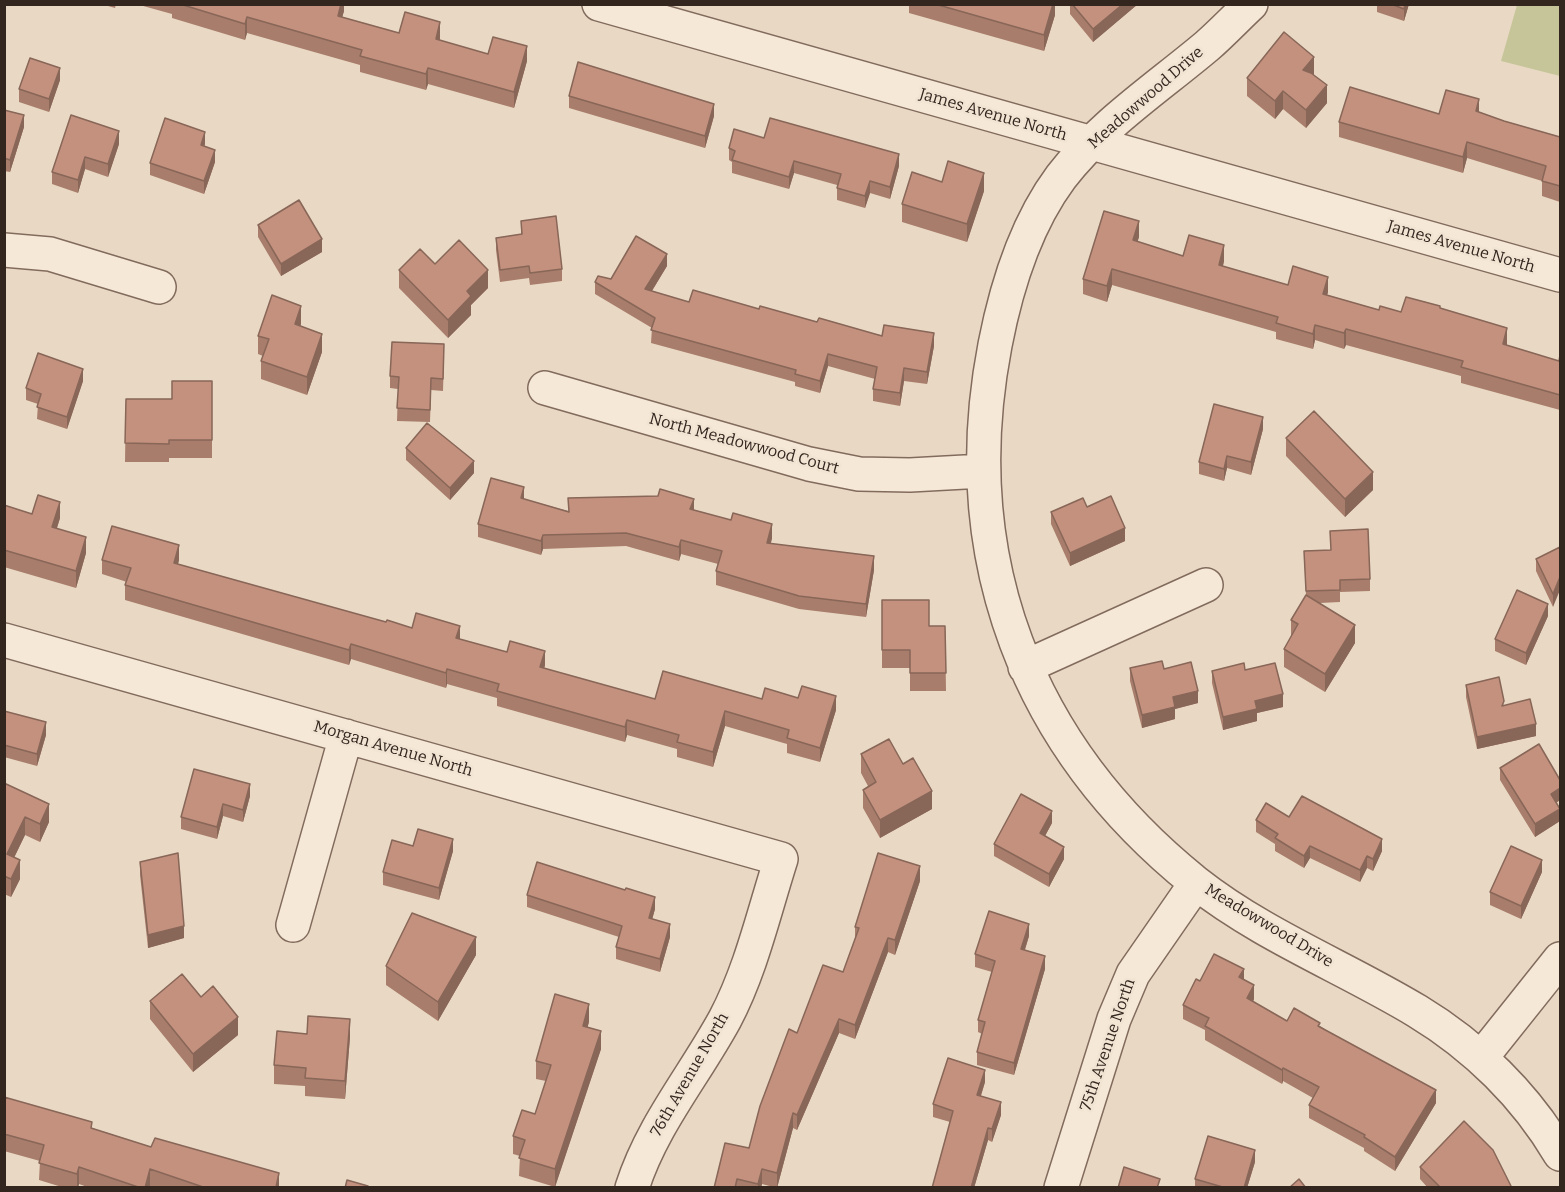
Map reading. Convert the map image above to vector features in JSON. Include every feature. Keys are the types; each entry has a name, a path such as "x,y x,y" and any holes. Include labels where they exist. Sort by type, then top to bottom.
{"street":[{"name":"James Avenue North","path":"599,4 1560,275"},
{"name":"Meadowwood Drive","path":"1251,4 1210,44 1092,143 1060,179 1029,233 1000,319 985,395 983,471 991,551 1009,628 1025,667 1082,767 1134,827 1196,883 1258,924 1419,1012 1481,1058 1519,1097 1560,1154"},
{"path":"4,250 50,254 159,287"},
{"name":"North Meadowwood Court","path":"545,388 809,464 859,474 910,475 983,471"},
{"path":"1025,667 1206,585"},
{"name":"Morgan Avenue North","path":"4,640 781,859"},
{"path":"293,925 346,736"},
{"name":"76th Avenue North","path":"632,1188 662,1118 726,1018 748,963 781,859"},
{"name":"75th Avenue North","path":"1061,1188 1114,1019 1132,974 1196,883"},
{"path":"1481,1058 1560,959"}],"green space":[{"path":"1517,5 1560,5 1560,76 1501,61"}],"building":[{"path":"180,4 341,4 338,16 399,33 405,12 440,22 436,39 488,54 493,37 527,46 514,92 428,68 426,74 360,56 362,50 247,17 245,24"},
{"path":"935,4 1053,4 1044,35"},
{"path":"1072,4 1123,4 1093,29"},
{"path":"1391,4 1405,4 1404,9"},
{"path":"1284,32 1314,57 1303,70 1327,85 1306,110 1283,91 1275,101 1247,78"},
{"path":"30,58 60,68 49,99 19,89"},
{"path":"578,62 714,104 705,136 569,96"},
{"path":"1350,87 1439,114 1446,90 1479,99 1476,111 1560,137 1560,186 1542,181 1546,166 1467,142 1463,157 1339,122"},
{"path":"4,110 24,115 10,160 4,158"},
{"path":"71,115 119,131 108,164 85,157 78,180 52,172"},
{"path":"165,118 205,132 201,145 215,150 204,181 150,163"},
{"path":"770,118 899,154 890,187 870,181 865,196 837,188 841,174 794,161 789,177 732,160 735,151 729,148 734,129 764,138"},
{"path":"948,161 984,173 967,224 902,204 912,172 942,182"},
{"path":"299,200 322,239 281,264 258,225"},
{"path":"1104,211 1139,221 1133,240 1183,256 1189,235 1224,245 1219,265 1288,285 1293,266 1328,277 1323,294 1379,310 1380,306 1401,312 1406,297 1507,328 1503,344 1559,361 1560,355 1560,395 1461,367 1463,361 1346,329 1344,333 1315,325 1313,334 1276,323 1278,317 1112,269 1107,286 1083,279"},
{"path":"556,216 562,269 530,273 529,266 500,270 496,238 522,234 521,221"},
{"path":"636,236 667,254 645,289 689,302 693,290 759,309 760,306 817,322 819,318 882,336 884,325 934,333 927,372 904,368 900,393 873,389 877,367 828,354 820,381 795,374 796,370 651,330 655,318 595,282 598,276 611,279"},
{"path":"459,240 488,270 467,291 471,296 448,320 399,270 420,249 435,264"},
{"path":"272,295 301,306 295,324 322,334 307,377 261,361 269,339 258,336"},
{"path":"392,342 444,344 443,379 431,378 430,410 397,408 399,377 390,376"},
{"path":"38,353 83,369 67,417 37,407 41,394 26,388"},
{"path":"172,381 212,381 212,440 169,440 169,444 125,443 126,399 172,399"},
{"path":"1214,404 1263,417 1251,462 1227,456 1224,469 1199,462"},
{"path":"1314,411 1373,472 1345,499 1286,438"},
{"path":"427,423 474,461 450,488 406,448"},
{"path":"491,478 524,487 521,498 569,512 568,498 658,496 660,489 694,499 690,509 731,520 733,513 772,524 767,543 874,556 866,604 799,596 716,571 722,551 681,540 679,547 626,533 543,535 541,541 478,524"},
{"path":"38,495 60,502 52,527 86,537 76,571 4,550 4,505 32,514"},
{"path":"1111,496 1125,528 1070,553 1051,512 1083,498 1087,507"},
{"path":"112,526 179,545 174,563 412,628 416,613 460,626 456,638 507,652 510,641 545,651 540,667 655,699 663,671 762,699 765,688 798,698 802,686 836,696 820,748 787,738 789,730 725,711 713,752 677,742 679,735 627,720 625,727 497,691 499,684 447,669 446,673 351,644 349,650 125,585 131,568 102,560"},
{"path":"1368,529 1370,579 1340,580 1340,590 1306,591 1304,551 1331,550 1330,531"},
{"path":"1560,547 1560,577 1553,594 1536,559"},
{"path":"1517,590 1548,604 1526,653 1495,639"},
{"path":"1306,595 1355,625 1325,674 1284,649 1298,624 1291,620"},
{"path":"882,600 929,600 929,626 945,626 946,673 910,673 910,650 882,650"},
{"path":"1162,661 1164,669 1191,662 1198,691 1173,697 1175,707 1142,715 1130,668"},
{"path":"1244,663 1245,670 1275,663 1283,694 1255,701 1257,709 1223,717 1212,671"},
{"path":"1499,677 1504,701 1502,706 1530,699 1536,724 1477,737 1466,685"},
{"path":"4,711 46,722 37,754 4,745"},
{"path":"889,739 903,764 913,758 932,791 880,820 863,790 876,782 861,754"},
{"path":"1539,744 1560,780 1560,788 1551,794 1560,809 1535,824 1500,768"},
{"path":"194,769 250,784 243,810 223,804 217,827 181,817"},
{"path":"4,783 49,804 40,824 25,817 7,854 20,860 11,879 4,876"},
{"path":"1021,794 1052,811 1040,833 1064,847 1049,874 994,844"},
{"path":"1302,796 1382,839 1373,859 1367,856 1360,870 1310,846 1304,856 1275,838 1278,834 1256,820 1266,803 1289,817"},
{"path":"418,829 453,839 439,888 383,872 392,840 413,846"},
{"path":"1511,846 1542,860 1521,906 1490,892"},
{"path":"178,853 184,926 148,935 140,862"},
{"path":"878,853 920,866 895,940 888,938 855,1025 839,1019 797,1115 793,1113 777,1173 762,1169 758,1184 737,1179 735,1188 714,1188 725,1143 749,1148 760,1106 789,1029 797,1033 823,965 843,972 859,928 855,927"},
{"path":"537,862 625,890 626,888 655,897 649,918 670,924 660,959 616,947 622,926 527,895"},
{"path":"989,911 1029,924 1021,949 1045,956 1014,1063 977,1052 985,1022 978,1020 995,961 975,954"},
{"path":"412,913 476,937 438,1002 386,966"},
{"path":"1214,954 1244,969 1239,977 1254,985 1247,998 1287,1021 1294,1008 1320,1023 1318,1026 1436,1090 1395,1157 1364,1137 1365,1135 1309,1105 1319,1087 1283,1068 1282,1070 1205,1026 1209,1018 1183,1005 1196,979 1200,981"},
{"path":"182,974 201,997 213,986 238,1017 193,1054 150,1001"},
{"path":"555,994 589,1004 583,1026 601,1031 555,1169 519,1158 525,1140 513,1136 522,1110 535,1114 551,1065 536,1061"},
{"path":"308,1016 350,1019 345,1081 305,1078 306,1068 274,1065 277,1031 307,1034"},
{"path":"948,1058 985,1070 977,1095 1001,1102 992,1129 988,1128 971,1188 932,1188 953,1111 933,1104"},
{"path":"4,1097 92,1122 91,1128 151,1147 155,1138 279,1173 276,1187 279,1188 206,1188 150,1169 145,1188 141,1188 79,1167 77,1174 39,1163 44,1145 4,1134"},
{"path":"1464,1121 1493,1150 1512,1188 1441,1188 1420,1167"},
{"path":"1208,1136 1255,1150 1244,1188 1226,1188 1195,1179"},
{"path":"1124,1167 1160,1179 1157,1188 1118,1188"},
{"path":"1299,1179 1306,1188 1289,1188"},
{"path":"347,1180 368,1186 367,1188 345,1188"}]}
